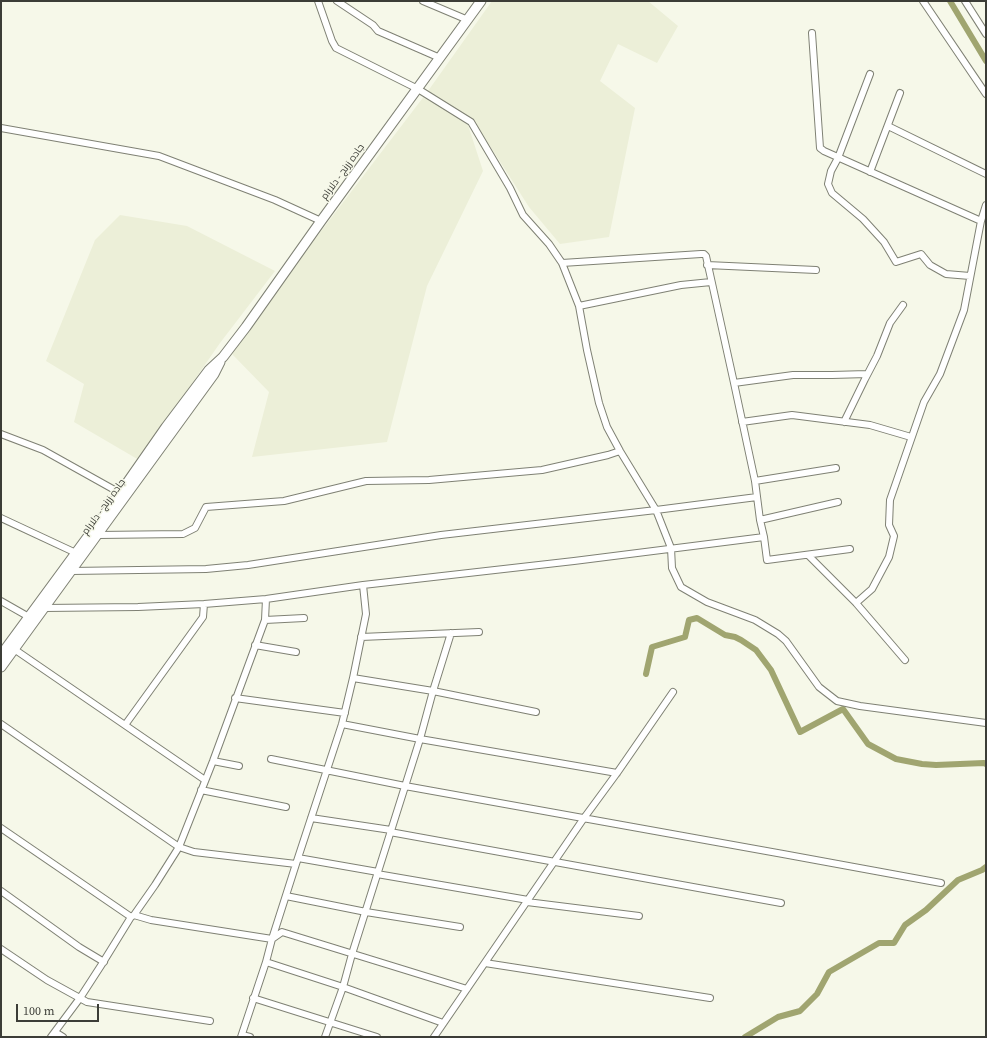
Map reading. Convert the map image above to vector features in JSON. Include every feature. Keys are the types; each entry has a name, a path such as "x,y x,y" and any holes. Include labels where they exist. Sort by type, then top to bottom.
{"highway":[{"name":"جاده زرنج - دلارام","path":"1,655 204,376 222,357 246,327 321,221 482,1"},
{"name":"جاده زرنج - دلارام","path":"1,668 214,374 222,357"}],"street":[{"path":"318,1 332,41 336,48 418,89 471,122 510,188 523,215 549,244 562,263 579,306 598,403 620,451 656,510 671,548 672,568 681,587 707,602 755,620 778,634 786,641 819,686 837,701 860,706 986,723"},
{"path":"337,1 373,25 378,31 440,58"},
{"path":"423,1 468,20"},
{"path":"923,1 986,94"},
{"path":"965,1 986,34"},
{"path":"812,33 820,148 838,158 981,221"},
{"path":"870,74 838,158 831,171 828,184 832,193 863,219 884,242 896,262 921,254 930,265 946,274 970,276"},
{"path":"870,172 900,93"},
{"path":"888,126 986,174"},
{"path":"1,128 159,156 275,200 321,221"},
{"path":"856,603 872,589 889,557 894,536 890,525 890,500 924,402 940,374 964,310 981,221 986,205"},
{"path":"562,263 704,254 706,256 755,481 767,560 850,549"},
{"path":"708,265 816,270"},
{"path":"579,306 681,285 711,282"},
{"path":"844,422 877,356 890,323 903,305"},
{"path":"734,383 793,375 867,374"},
{"path":"742,422 792,415 870,425 911,437"},
{"path":"1,434 43,450 120,493"},
{"path":"98,535 183,534 195,528 206,507 284,501 366,480 429,480 542,470 620,451"},
{"path":"755,481 836,468"},
{"path":"71,571 206,569 248,565 441,535 757,497"},
{"path":"760,520 838,502"},
{"path":"1,518 76,553"},
{"path":"44,608 138,607 266,599 363,585 574,561 764,537"},
{"path":"808,555 856,603 905,660"},
{"path":"250,1037 242,1036 345,713 366,614 363,585"},
{"path":"63,1037 53,1035 80,998 132,916 155,885 179,847 213,761 265,620 266,599"},
{"path":"1,601 29,617"},
{"path":"125,725 203,618 204,604"},
{"path":"265,620 304,618"},
{"path":"361,637 479,632"},
{"path":"325,1037 343,987 377,873 420,739 451,633"},
{"path":"255,645 296,652"},
{"path":"14,649 205,780"},
{"path":"353,678 433,691 536,712"},
{"path":"434,1037 584,818 673,692"},
{"path":"235,698 345,713"},
{"path":"1,724 179,847 194,852 297,861 377,873 528,901 639,916"},
{"path":"342,724 617,773"},
{"path":"271,759 405,786 941,883"},
{"path":"213,761 239,766"},
{"path":"201,790 286,807"},
{"path":"311,818 391,831 781,903"},
{"path":"1,828 132,916 272,939 282,932 467,989"},
{"path":"1,891 79,947 104,962"},
{"path":"286,896 366,912 460,926"},
{"path":"1,949 47,980 87,1002 210,1021"},
{"path":"266,962 343,987 443,1023"},
{"path":"485,963 710,998"},
{"path":"254,998 377,1037"}],"shaded area":[{"path":"492,1 648,1 678,26 657,63 618,44 600,81 635,108 609,237 560,244 529,207 474,121 428,91"},
{"path":"425,95 468,125 483,171 427,286 387,442 252,457 269,392 232,354 312,243"},
{"path":"120,215 187,226 275,271 220,343 139,460 74,422 84,384 46,361 95,240"}],"waterway":[{"path":"950,1 986,61"},
{"path":"646,674 652,647 685,637 689,620 697,618 725,635 741,640 756,650 771,670 800,732 843,709 868,744 896,759 936,765 986,764"},
{"path":"745,1037 778,1017 800,1011 817,994 829,972 879,943 894,943 905,925 926,910 958,880 986,867"}]}
